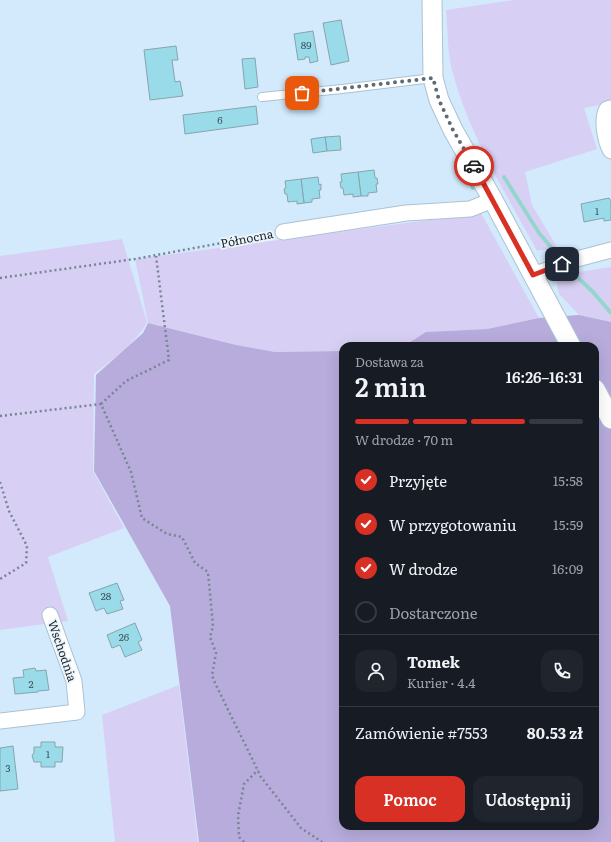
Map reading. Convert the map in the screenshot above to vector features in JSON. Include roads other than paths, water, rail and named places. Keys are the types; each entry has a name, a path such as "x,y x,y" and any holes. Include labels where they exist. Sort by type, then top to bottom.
{"street":[{"path":"432,0 433,78 439,100 450,124 493,200 569,342"},
{"path":"611,108 607,109 604,113 605,136 611,151"},
{"name":"Północna","path":"282,232 406,213 470,209 493,200"},
{"path":"533,275 577,259 611,250"},
{"path":"599,398 611,420"},
{"name":"Wschodnia","path":"0,721 77,712 74,681 50,615"}],"lane":[{"path":"262,97 433,78"}],"waterway":[{"path":"463,166 473,188"},
{"path":"504,177 539,233 557,254"},
{"path":"576,276 593,292 611,313"}]}
